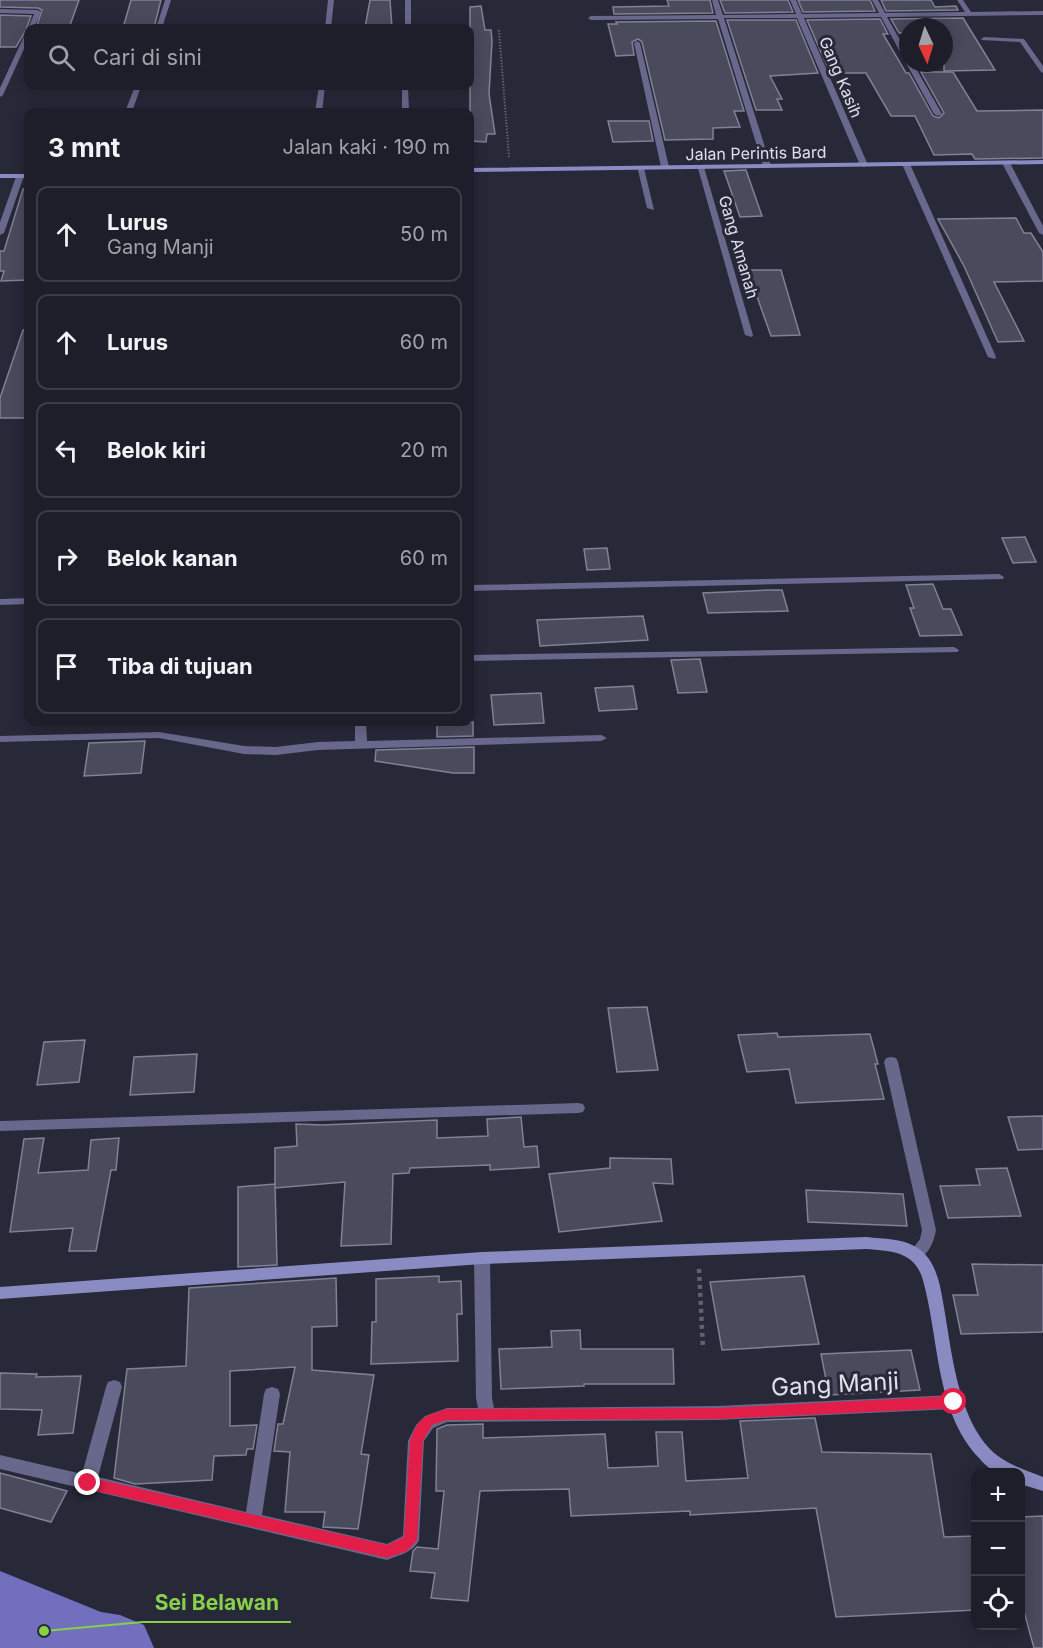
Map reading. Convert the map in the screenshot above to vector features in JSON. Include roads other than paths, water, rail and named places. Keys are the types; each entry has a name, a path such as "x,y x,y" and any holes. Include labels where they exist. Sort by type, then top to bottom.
{"street":[{"path":"160,24 168,0"},
{"path":"329,24 332,0"},
{"path":"408,0 408,24"},
{"path":"716,0 767,166"},
{"name":"Gang Kasih","path":"793,0 864,165"},
{"path":"875,0 899,43"},
{"path":"960,0 969,14"},
{"path":"0,11 38,12 33,24"},
{"path":"591,18 1043,13"},
{"path":"984,39 1022,40 1043,71"},
{"path":"0,95 24,43"},
{"path":"637,43 665,167"},
{"path":"915,72 938,114"},
{"path":"130,108 136,90"},
{"path":"319,108 322,90"},
{"path":"405,90 406,108"},
{"name":"Jalan Perintis Bard","path":"474,170 1043,162"},
{"path":"1006,163 1043,234"},
{"path":"906,164 993,357"},
{"name":"Gang Amanah","path":"700,167 748,335"},
{"path":"640,168 651,208"},
{"path":"0,176 24,176 0,233"},
{"path":"474,588 999,577"},
{"path":"0,602 24,601"},
{"path":"474,658 954,650"},
{"path":"360,726 361,746"},
{"path":"0,739 159,735 244,750 276,751 318,746 601,738"},
{"path":"891,1062 929,1230 927,1241 916,1254"},
{"path":"0,1126 578,1108"},
{"path":"0,1293 482,1258 891,1245 916,1254 930,1276 954,1402 975,1444 1006,1468"},
{"path":"482,1258 484,1398 487,1414"},
{"path":"88,1483 114,1387"},
{"path":"0,1462 253,1522 272,1394"},
{"name":"Gang Manji","path":"253,1522 387,1552 402,1546 411,1540 416,1441 427,1420 447,1414 718,1413 954,1402"},
{"path":"1025,1478 1043,1484"}],"waterway":[{"path":"0,1603 100,1644 120,1648"}],"place":[{"name":"Sei Belawan","path":"44,1631"}]}
